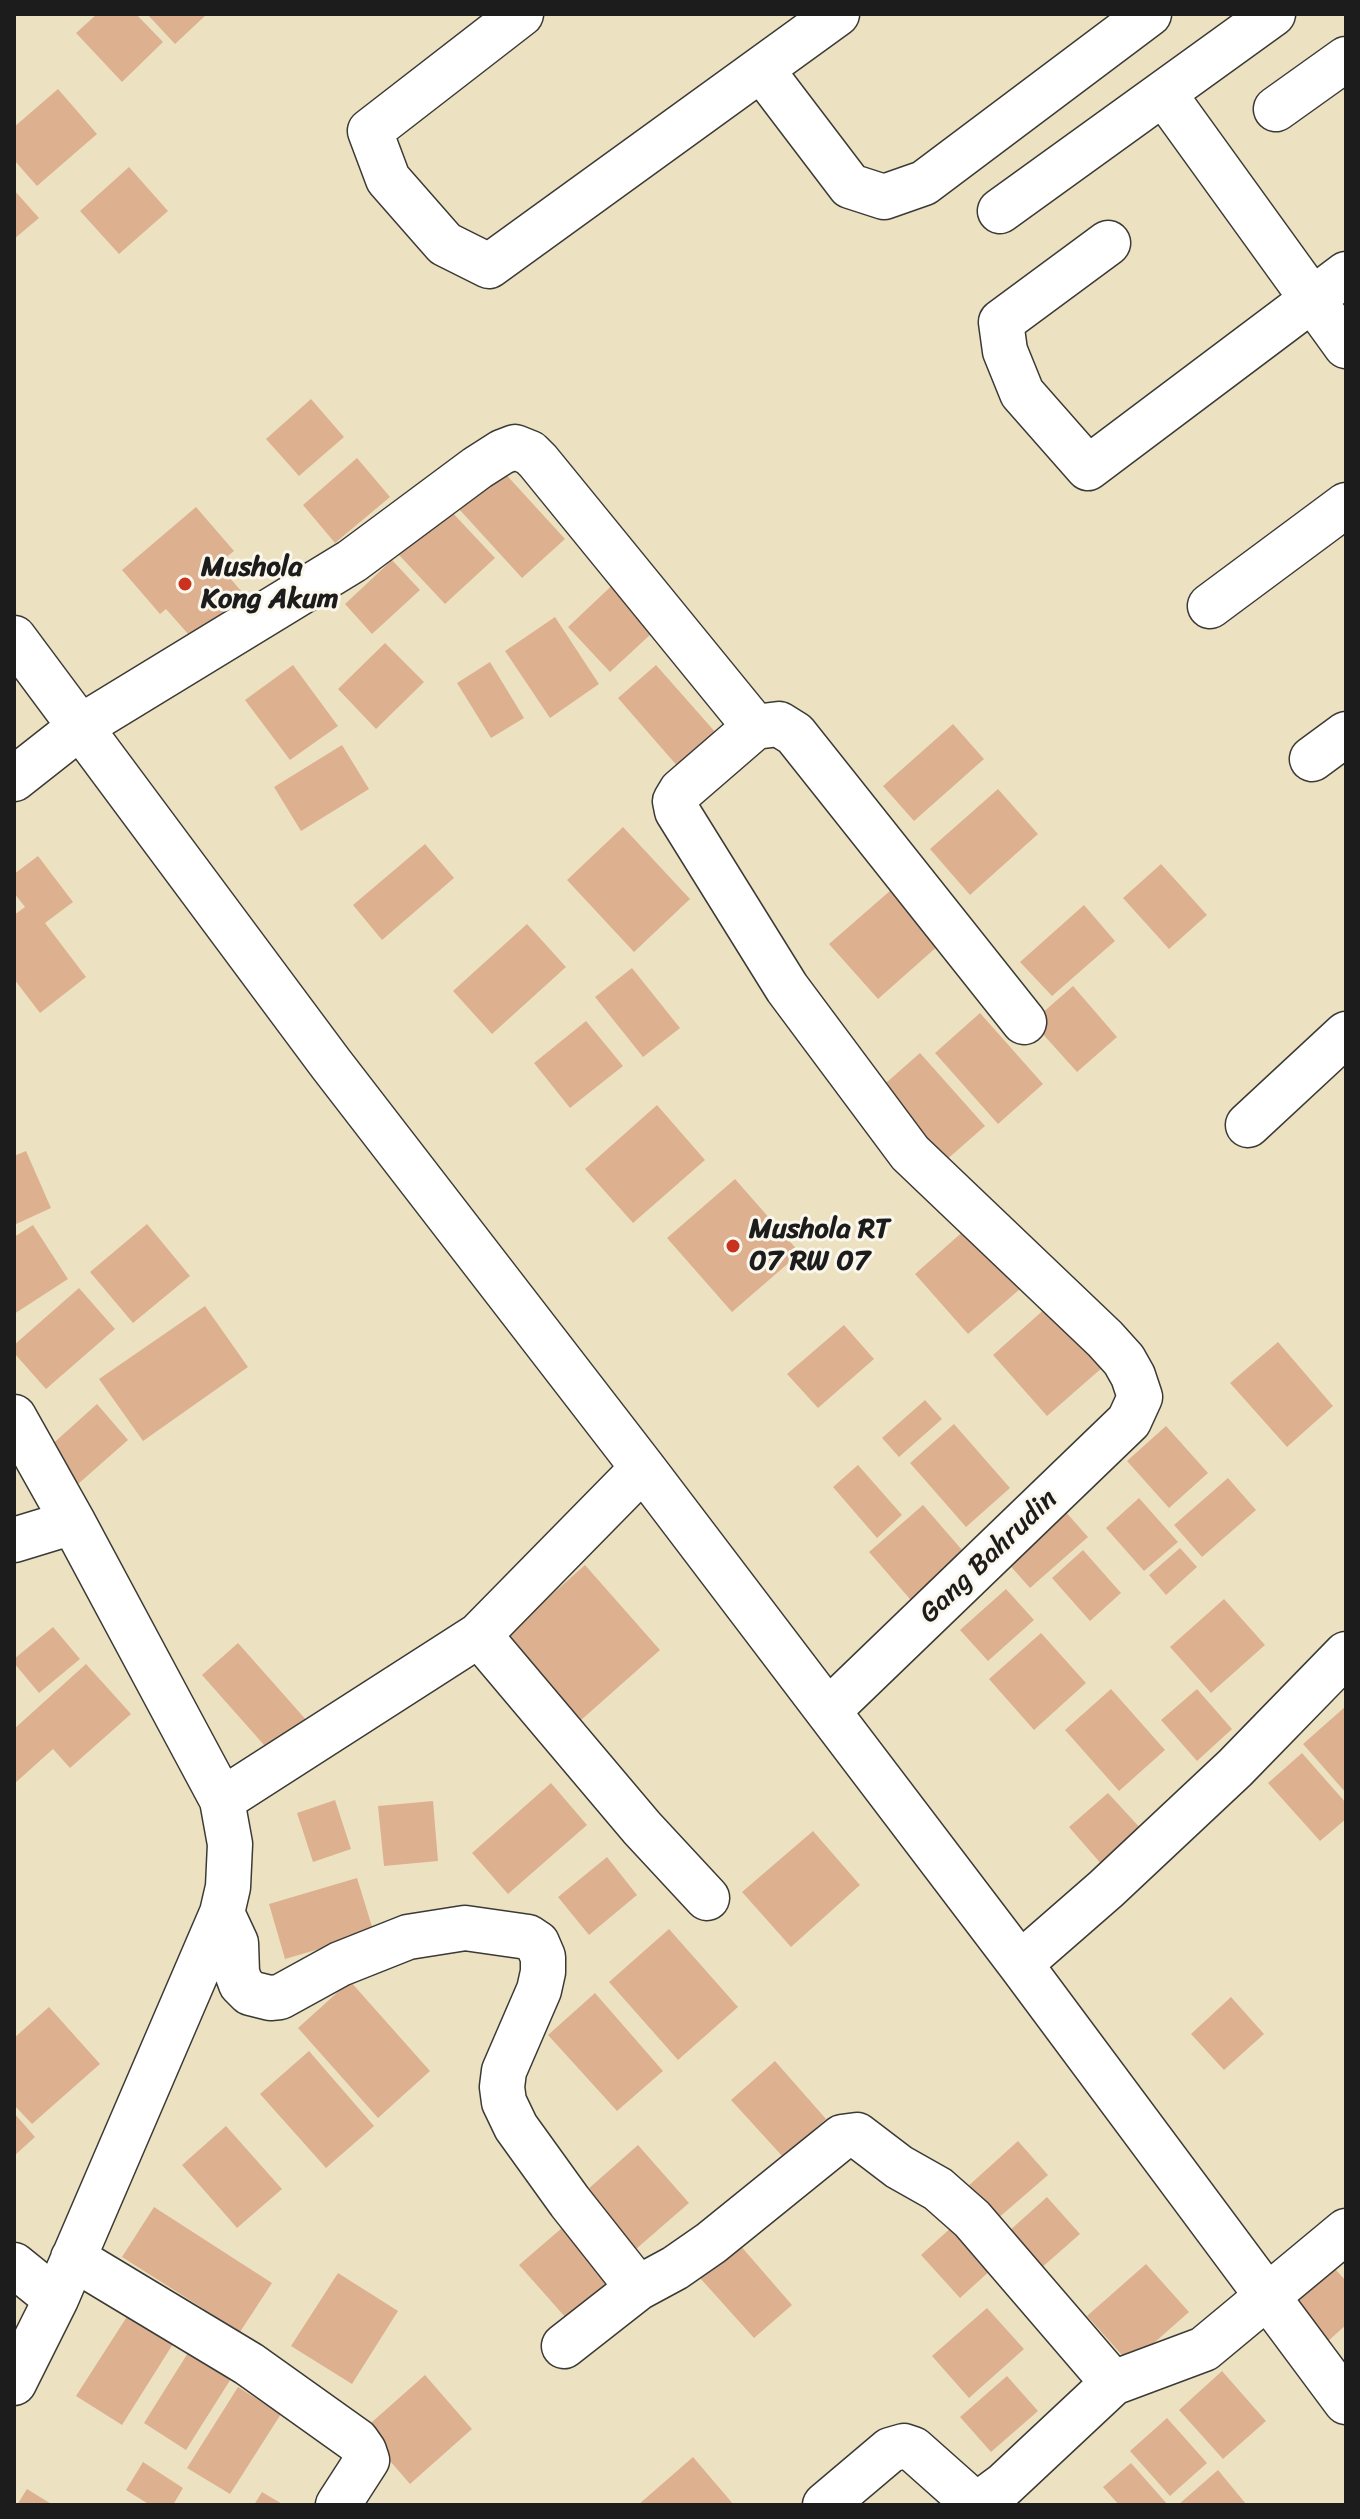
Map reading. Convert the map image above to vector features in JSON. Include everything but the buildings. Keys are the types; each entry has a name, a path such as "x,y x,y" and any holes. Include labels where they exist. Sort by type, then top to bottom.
{"street":[{"path":"521,14 473,28 370,131 388,179 445,244 489,266 837,14"},
{"path":"761,69 850,186 884,197 924,183 1149,14"},
{"path":"1000,211 1273,14"},
{"path":"1276,109 1346,59"},
{"path":"1164,94 1329,286 1346,346"},
{"path":"1108,243 1001,322 1005,351 1022,393 1088,468 1329,286"},
{"path":"14,779 80,727 352,561 477,468 515,447 530,453 538,461 755,727 779,724 795,734 1024,1022"},
{"path":"1210,606 1346,505"},
{"path":"14,638 331,1064 1020,1964 1346,2402"},
{"name":"Gang Bahrudin","path":"755,727 681,791 675,801 677,811 787,988 910,1153 1105,1339 1124,1360 1140,1397 1129,1421 828,1711"},
{"path":"1248,1125 1346,1034"},
{"path":"14,1417 222,1800 230,1844 228,1887 222,1913 56,2299 14,2383"},
{"path":"222,1800 479,1635 643,1468"},
{"path":"14,1540 73,1522"},
{"path":"479,1635 642,1828 707,1898"},
{"path":"1020,1964 1106,1889 1235,1768 1346,1654"},
{"path":"222,1913 236,1943 237,1973 241,1984 250,1993 270,1998 280,1997 340,1964 408,1937 465,1928 528,1937 537,1943 543,1957 541,1981 504,2071 504,2102 516,2127 570,2202 638,2288"},
{"path":"564,2346 638,2288 711,2243 842,2137 857,2135 899,2167 938,2189 972,2219 1113,2383"},
{"path":"825,2505 890,2450 904,2446 913,2449 976,2505 1004,2485 1113,2383 1204,2349 1346,2231"},
{"path":"73,2258 249,2364 357,2441 367,2460 338,2505"},
{"path":"14,2265 56,2299"}],"place":[{"name":"Mushola Kong Akum","path":"185,584"},
{"name":"Mushola RT 07 RW 07","path":"733,1246"}]}
